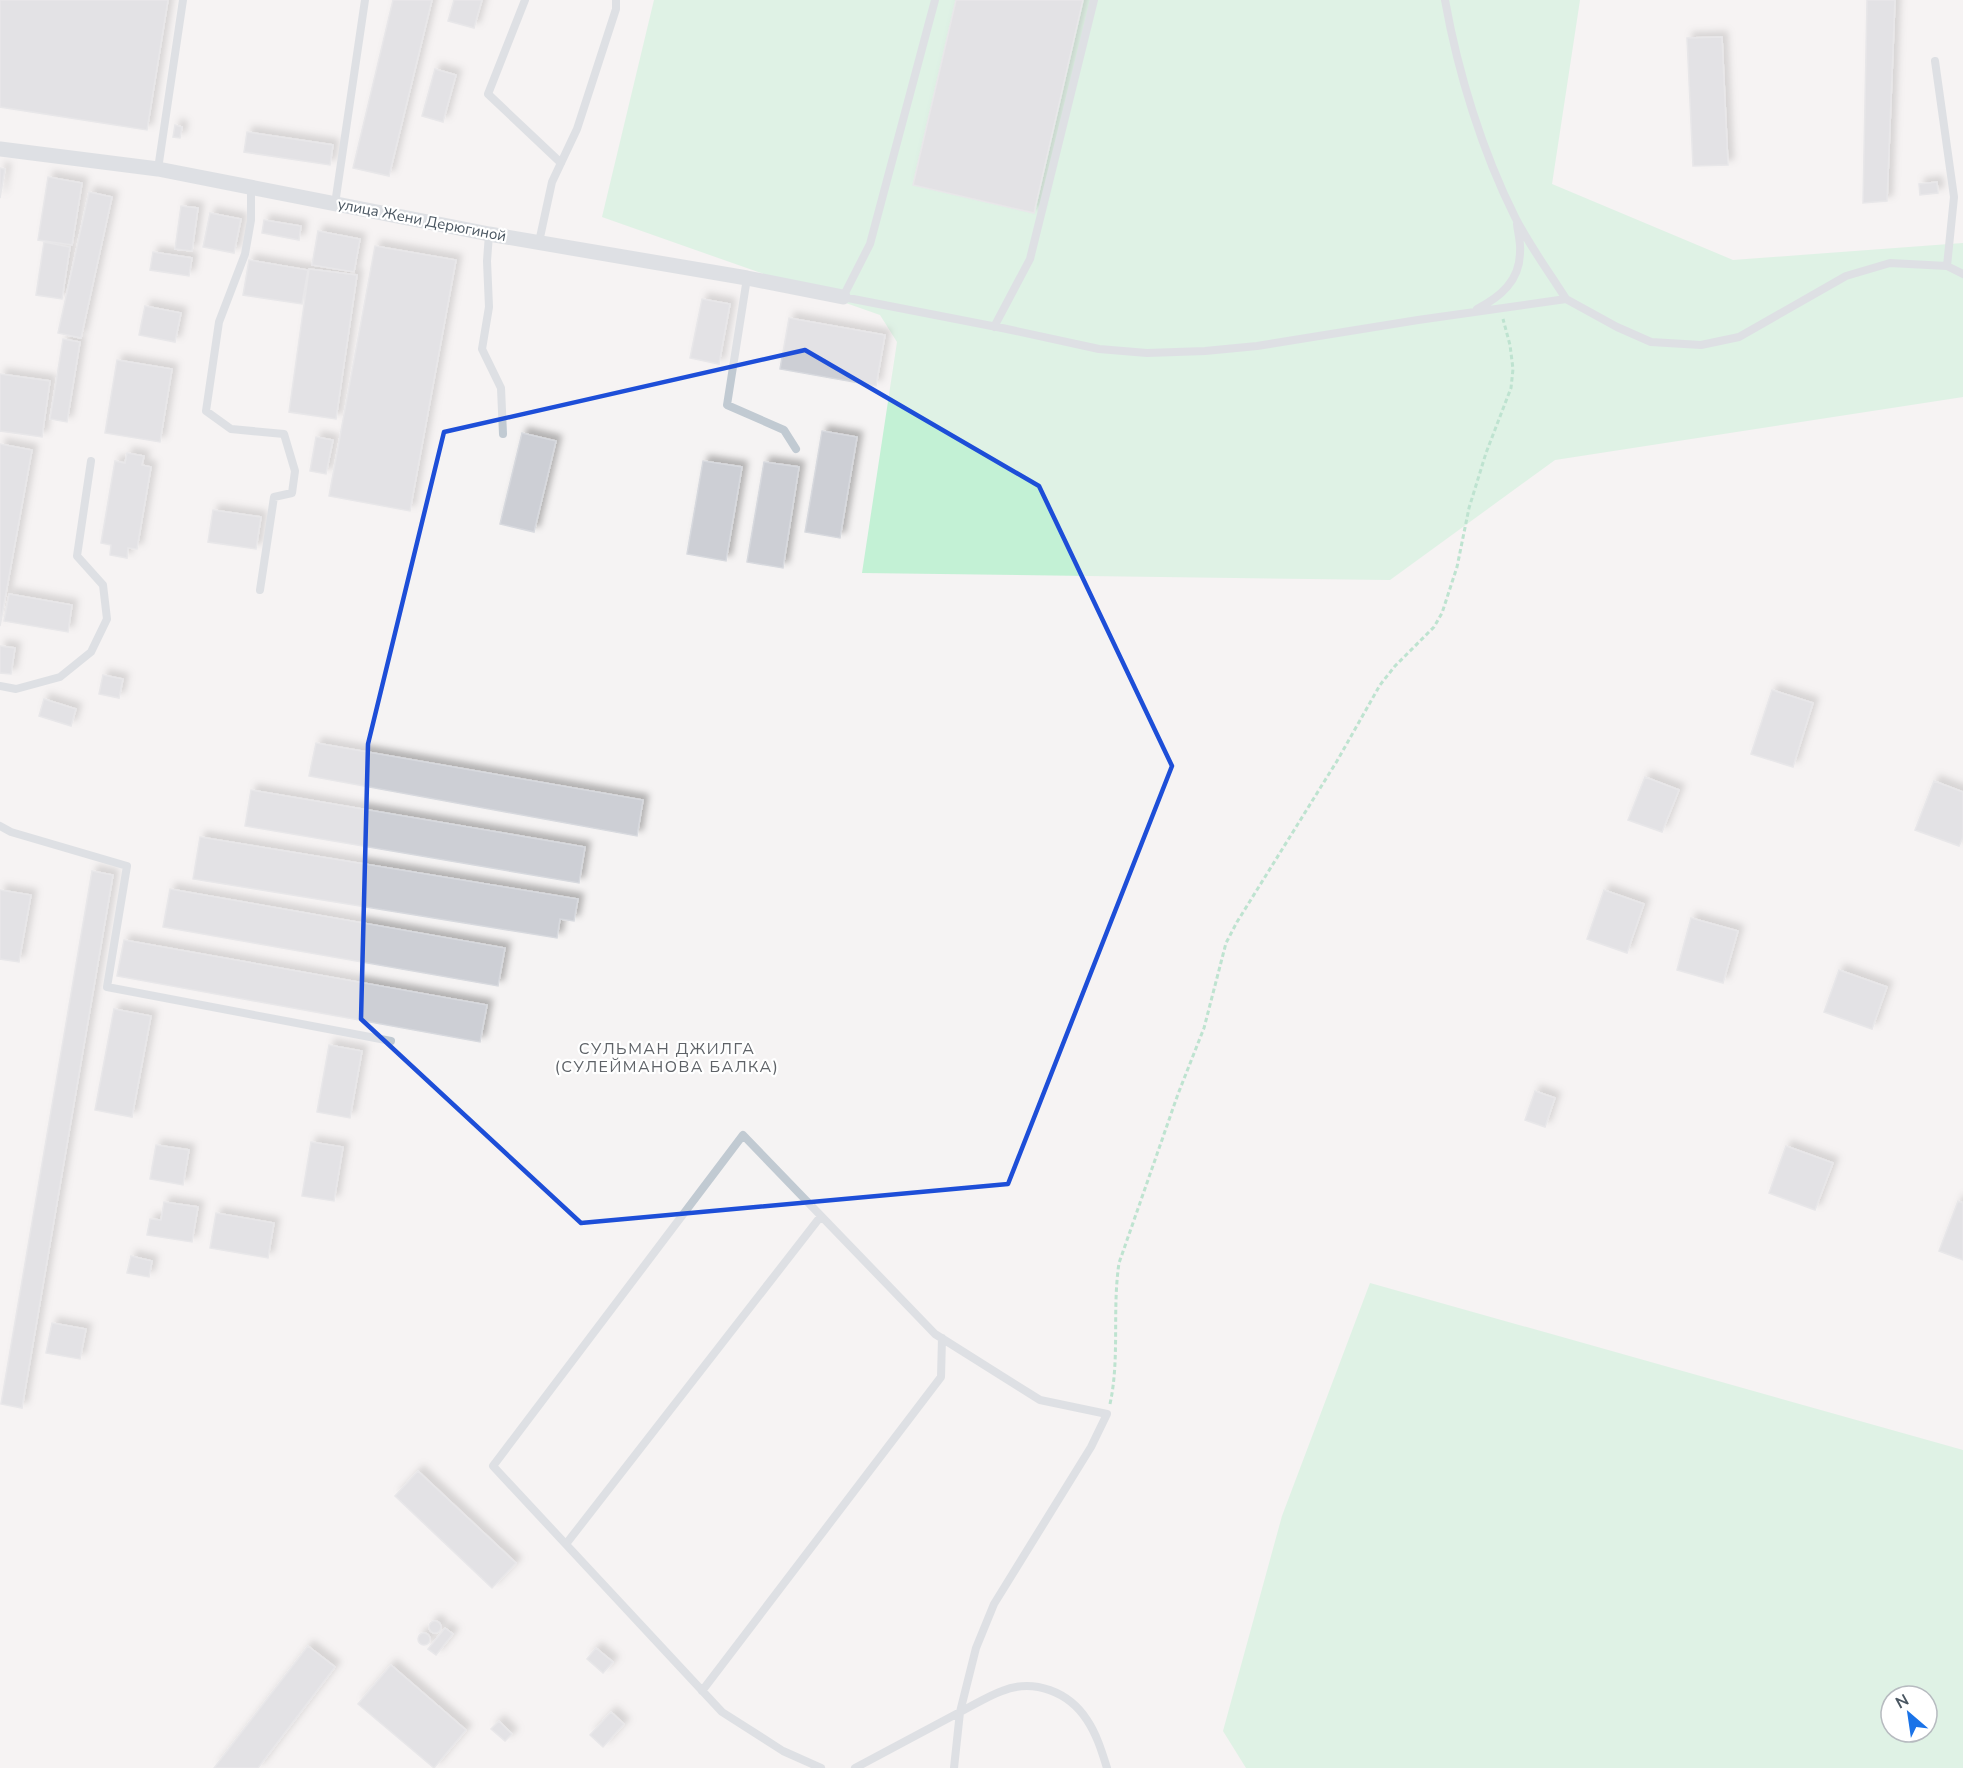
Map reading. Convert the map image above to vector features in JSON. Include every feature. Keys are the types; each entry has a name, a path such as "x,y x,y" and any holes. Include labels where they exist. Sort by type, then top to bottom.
{"street":[{"name":"улица Жени Дерюгиной","path":"0,149 158,169 489,234 747,278 843,297"}],"lane":[{"path":"158,169 183,0"},
{"path":"335,204 365,0"},
{"path":"525,0 488,94 561,163"},
{"path":"539,242 552,182 577,129 616,9 616,0"},
{"path":"936,0 870,244 843,297 1099,350 1147,353 1257,346 1566,299"},
{"path":"994,327 1030,259 1094,0"},
{"path":"1445,0 1470,103 1495,174 1516,219 1566,299 1617,327 1651,342 1701,345 1739,337 1846,276 1890,263 1947,266 1963,274"},
{"path":"1935,61 1954,197 1947,266"},
{"path":"251,188 251,220 245,254 219,322 206,411 231,429 284,434 295,471 292,493 274,497 260,590"},
{"path":"1472,312 1497,298 1514,279 1521,253 1516,219"},
{"path":"489,234 487,261 489,307 482,349 501,388 503,434"},
{"path":"747,278 727,405 784,430 796,449"},
{"path":"0,686 16,689 60,677 91,652 107,619 103,585 77,556 91,461"},
{"path":"0,826 11,832 127,866 107,987 391,1041"},
{"path":"821,1768 783,1751 722,1712 493,1466 743,1135 935,1334 1040,1400 1107,1414 1091,1447 994,1604 976,1648 960,1712 954,1768"},
{"path":"566,1544 821,1216"},
{"path":"702,1691 941,1377 942,1338"},
{"path":"855,1768 1003,1690 1020,1686 1038,1686 1056,1691 1074,1704 1087,1720 1098,1741 1107,1768"}],"path":[{"path":"1107,1414 1112,1393 1115,1361 1116,1279 1119,1263 1178,1094 1204,1028 1226,944 1237,922 1337,761 1380,686 1395,666 1434,627 1442,613 1457,567 1469,508 1486,453 1511,388 1514,369 1500,308"}],"highlighted area":[{"path":"805,350 1039,486 1172,766 1008,1184 581,1223 361,1019 368,744 444,432"}],"green space":[{"path":"654,0 1580,0 1552,184 1733,260 1963,243 1963,397 1555,460 1390,580 862,573 897,342 880,315 602,217"},
{"path":"1370,1283 1963,1450 1963,1768 1246,1768 1223,1731 1282,1516"}],"building":[{"path":"0,0 168,0 147,130 0,107"},
{"path":"393,0 432,0 389,176 353,168"},
{"path":"454,0 482,0 474,28 448,21"},
{"path":"956,0 1083,0 1034,213 913,185"},
{"path":"1867,0 1895,0 1887,201 1863,203"},
{"path":"1722,37 1728,165 1693,166 1687,38"},
{"path":"435,69 456,75 443,122 422,116"},
{"path":"175,125 182,127 180,138 173,137"},
{"path":"247,132 333,145 330,165 244,152"},
{"path":"0,168 5,169 0,198"},
{"path":"48,177 82,183 72,245 38,240"},
{"path":"1937,182 1938,193 1920,195 1919,184"},
{"path":"89,192 112,197 81,338 58,333"},
{"path":"181,206 198,208 192,251 175,249"},
{"path":"210,213 241,219 234,253 203,247"},
{"path":"264,220 301,226 299,240 262,233"},
{"path":"318,231 360,239 354,272 312,265"},
{"path":"44,242 70,247 62,299 36,295"},
{"path":"375,246 456,260 410,511 329,496"},
{"path":"153,252 192,258 189,276 150,270"},
{"path":"249,260 308,270 302,304 243,295"},
{"path":"309,269 357,275 336,419 289,412"},
{"path":"702,299 730,304 719,364 690,358"},
{"path":"145,306 181,313 175,342 139,335"},
{"path":"789,318 885,335 876,386 780,369"},
{"path":"63,339 80,342 67,422 50,419"},
{"path":"117,360 172,369 160,442 105,433"},
{"path":"0,374 50,381 42,437 0,431"},
{"path":"822,431 857,437 840,538 805,532"},
{"path":"522,433 556,441 534,532 500,524"},
{"path":"316,437 333,440 326,474 310,471"},
{"path":"0,444 32,450 0,626"},
{"path":"127,453 144,456 142,465 151,467 137,549 128,548 127,558 110,555 111,545 101,543 115,461 125,463"},
{"path":"703,461 742,467 726,561 687,554"},
{"path":"764,462 799,467 783,568 747,562"},
{"path":"213,510 261,517 256,549 208,542"},
{"path":"9,594 72,605 68,632 4,621"},
{"path":"0,646 15,648 11,674 0,673"},
{"path":"103,675 123,679 119,698 99,694"},
{"path":"1772,690 1813,703 1793,767 1751,754"},
{"path":"44,699 76,709 71,726 39,716"},
{"path":"316,743 643,800 637,836 309,776"},
{"path":"1645,777 1679,790 1662,832 1628,820"},
{"path":"1934,781 1963,792 1963,837 1959,846 1915,830"},
{"path":"251,790 585,847 579,883 245,826"},
{"path":"200,837 578,899 574,921 560,919 557,938 193,879"},
{"path":"92,871 113,875 22,1408 1,1404"},
{"path":"170,889 505,948 498,986 163,927"},
{"path":"0,890 31,895 19,962 0,959"},
{"path":"1604,890 1644,904 1627,953 1587,939"},
{"path":"1691,918 1738,931 1723,983 1677,970"},
{"path":"124,940 487,1005 480,1042 117,976"},
{"path":"1839,970 1887,987 1872,1029 1824,1012"},
{"path":"114,1009 151,1016 132,1117 95,1110"},
{"path":"329,1045 362,1051 350,1118 317,1112"},
{"path":"1535,1091 1555,1098 1545,1127 1525,1120"},
{"path":"311,1142 343,1147 334,1201 302,1196"},
{"path":"156,1145 189,1150 183,1185 150,1179"},
{"path":"1786,1146 1833,1163 1815,1210 1769,1193"},
{"path":"1958,1201 1963,1203 1963,1260 1939,1251"},
{"path":"164,1202 198,1207 192,1242 147,1235 150,1219 161,1220"},
{"path":"216,1213 274,1223 268,1258 210,1248"},
{"path":"131,1256 152,1261 149,1277 127,1273"},
{"path":"52,1323 86,1329 80,1359 46,1353"},
{"path":"418,1471 516,1563 492,1588 395,1496"},
{"path":"437,1621 441,1627 437,1633 433,1633 429,1625"},
{"path":"445,1628 453,1634 436,1655 428,1649"},
{"path":"426,1633 429,1634 429,1644 422,1645 419,1644 418,1637 419,1634"},
{"path":"308,1646 335,1667 258,1768 214,1768"},
{"path":"596,1648 613,1662 603,1673 587,1659"},
{"path":"391,1665 466,1730 434,1768 358,1704"},
{"path":"611,1712 624,1724 603,1747 590,1735"},
{"path":"499,1721 512,1734 505,1741 491,1729"}],"district":[{"name":"СУЛЬМАН ДЖИЛГА (СУЛЕЙМАНОВА БАЛКА)","path":"667,1057"}]}
